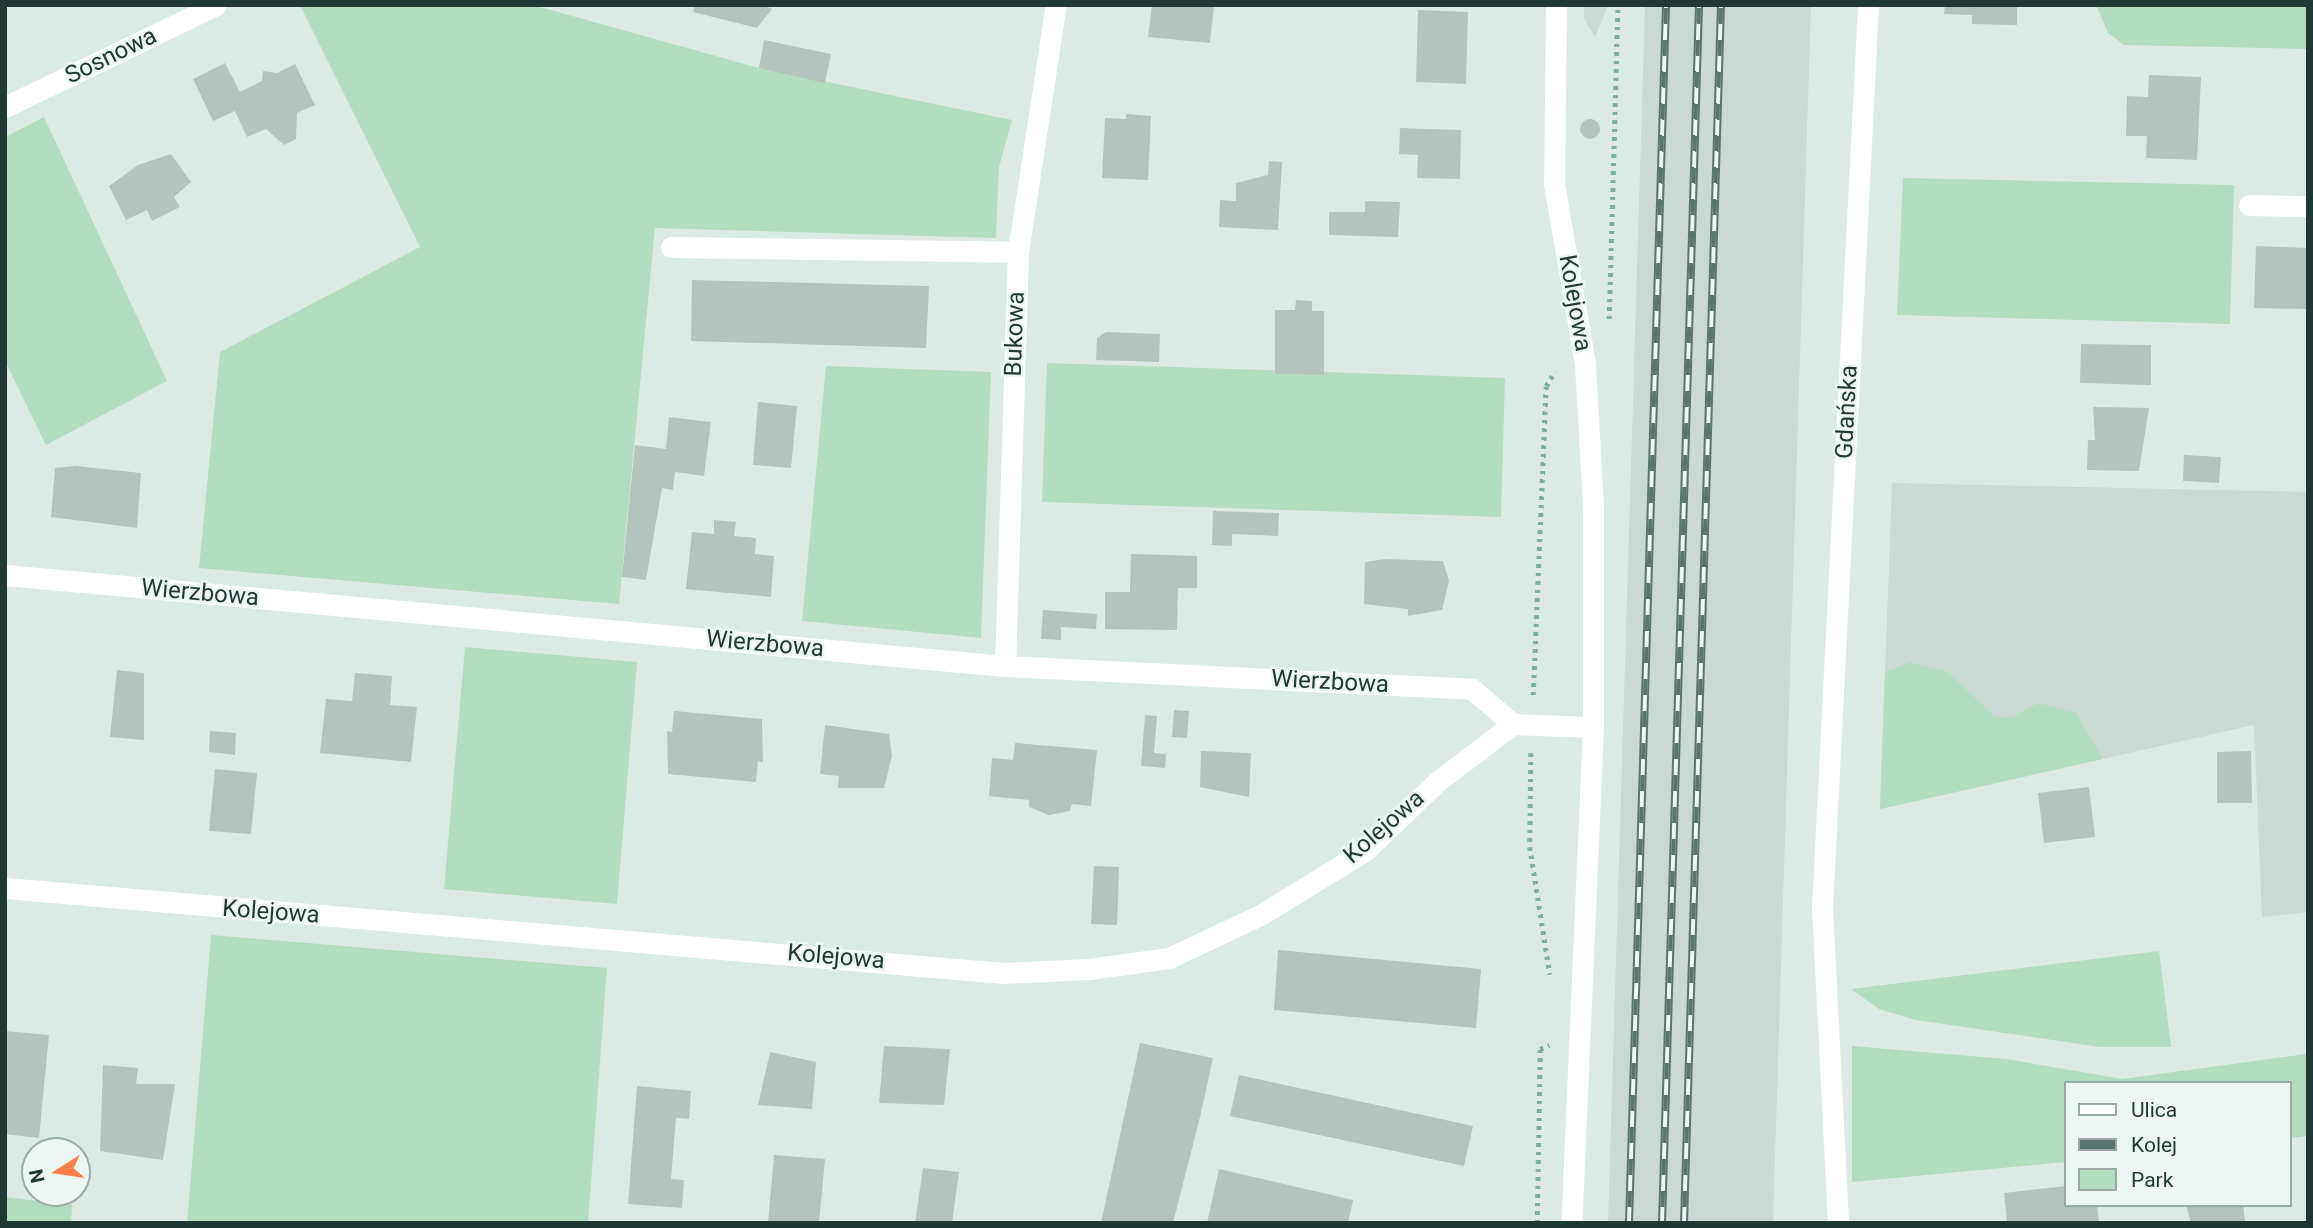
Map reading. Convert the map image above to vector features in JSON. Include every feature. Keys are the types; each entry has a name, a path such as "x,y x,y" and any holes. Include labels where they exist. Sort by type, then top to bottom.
{"street":[{"name":"Sosnowa","path":"5,107 216,5"},
{"name":"Bukowa","path":"1005,666 1018,252 1056,5"},
{"name":"Kolejowa","path":"1556,5 1555,184 1588,390 1593,727 1571,1223"},
{"name":"Gdańska","path":"1838,1223 1821,965 1825,819 1868,5"},
{"path":"2249,205 2308,206"},
{"path":"671,247 1018,252"},
{"name":"Wierzbowa","path":"5,575 1005,666 1472,690 1513,724"},
{"path":"1513,724 1593,727"},
{"name":"Kolejowa","path":"5,888 1003,972 1089,969 1168,958 1262,914 1366,850 1438,781 1513,724"}],"path":[{"path":"1608,327 1618,5"},
{"path":"1532,704 1546,386 1551,374 1569,366"},
{"path":"1532,743 1530,847 1550,980"},
{"path":"1537,1223 1540,1049 1550,1044 1550,1031"}],"shaded area":[{"path":"1584,5 1608,5 1595,37 1584,19"},
{"path":"1645,5 1811,5 1773,1223 1608,1223"},
{"path":"1892,483 2308,492 2308,912 2262,917 2254,725 1880,809"}],"green space":[{"path":"300,5 533,5 759,68 1012,120 999,167 996,238 655,228 619,604 199,568 220,352 420,247"},
{"path":"2096,5 2308,5 2308,49 2124,45 2108,33"},
{"path":"44,117 167,381 46,445 5,361 5,137"},
{"path":"1903,178 2234,185 2230,324 1897,315"},
{"path":"1047,363 1505,378 1501,517 1042,502"},
{"path":"826,366 991,372 981,638 802,621"},
{"path":"465,647 637,662 617,904 444,889"},
{"path":"1910,662 1948,672 1995,717 2012,717 2038,703 2076,713 2103,759 1880,809 1885,672"},
{"path":"211,935 607,968 588,1223 187,1223"},
{"path":"2159,951 2171,1047 2100,1047 1916,1020 1879,1009 1851,989"},
{"path":"1852,1046 2006,1059 2122,1079 2306,1054 2308,1136 2292,1138 2292,1081 2064,1081 2064,1162 1852,1182"},
{"path":"5,1197 21,1199 21,1207 72,1207 71,1223 5,1223"}],"building":[{"path":"695,5 763,5 772,9 757,28 693,12"},
{"path":"1152,5 1214,5 1210,43 1148,37"},
{"path":"1945,5 2017,5 2017,25 1972,24 1972,15 1944,14"},
{"path":"1418,10 1468,12 1466,84 1416,82"},
{"path":"764,40 831,54 825,83 759,68"},
{"path":"225,63 240,92 262,81 263,71 277,73 295,64 315,105 297,113 296,139 284,145 266,129 247,137 235,111 213,121 193,79"},
{"path":"2149,75 2201,77 2197,160 2146,158 2147,136 2126,136 2127,96 2148,97"},
{"path":"1126,114 1151,116 1148,180 1102,178 1105,118 1126,119"},
{"path":"1590,119 1597,122 1600,129 1597,136 1590,139 1583,136 1580,129 1583,122"},
{"path":"1400,128 1461,130 1460,179 1417,178 1418,155 1399,154"},
{"path":"171,154 191,182 174,197 180,207 152,221 147,210 126,220 109,186 138,165"},
{"path":"1269,161 1282,162 1278,230 1219,227 1220,200 1236,201 1236,183 1268,175"},
{"path":"1365,201 1400,202 1398,237 1329,235 1329,212 1365,212"},
{"path":"2256,246 2308,248 2307,309 2254,308"},
{"path":"692,280 929,286 926,348 691,341"},
{"path":"1296,300 1312,301 1312,311 1324,311 1324,375 1275,374 1275,310 1295,310"},
{"path":"1106,332 1160,334 1159,362 1096,360 1097,338"},
{"path":"2081,344 2151,345 2151,385 2080,383"},
{"path":"758,402 797,406 791,468 753,465"},
{"path":"2093,407 2149,408 2139,471 2087,470 2088,440 2095,440"},
{"path":"669,417 711,422 704,476 675,472 673,490 662,488 646,580 622,577 635,445 666,449"},
{"path":"2184,455 2221,457 2219,483 2183,481"},
{"path":"76,466 141,473 137,528 51,517 55,468"},
{"path":"1213,511 1279,513 1278,536 1232,534 1232,546 1212,545"},
{"path":"714,520 736,522 734,536 756,538 755,554 774,556 771,597 686,589 692,532 714,534"},
{"path":"1131,554 1197,556 1197,588 1178,588 1177,630 1105,629 1105,592 1130,592"},
{"path":"1385,559 1443,561 1449,581 1442,610 1408,616 1408,609 1364,604 1365,562"},
{"path":"1043,610 1097,614 1096,629 1061,627 1061,640 1041,639"},
{"path":"117,670 144,673 144,740 110,737"},
{"path":"355,673 392,676 390,705 417,707 411,762 320,753 326,699 352,701"},
{"path":"1174,710 1189,711 1187,738 1172,737"},
{"path":"674,711 762,719 763,762 758,761 756,782 668,774 667,731 672,732"},
{"path":"1145,715 1157,716 1154,753 1166,754 1165,768 1141,766"},
{"path":"825,725 889,734 892,756 884,788 838,788 839,776 820,774"},
{"path":"210,731 236,733 235,755 209,752"},
{"path":"1015,743 1097,750 1091,806 1072,804 1070,811 1049,815 1029,807 1029,800 989,796 992,758 1013,760"},
{"path":"1201,751 1251,753 1249,797 1200,787"},
{"path":"2251,751 2252,803 2217,803 2217,752"},
{"path":"215,769 257,773 251,834 209,831"},
{"path":"2089,787 2095,837 2044,843 2038,793"},
{"path":"1094,866 1119,867 1117,925 1091,924"},
{"path":"1278,950 1481,969 1476,1028 1274,1010"},
{"path":"5,1031 49,1035 39,1137 5,1134"},
{"path":"1140,1043 1213,1058 1173,1223 1101,1223"},
{"path":"884,1046 950,1049 944,1105 879,1103"},
{"path":"770,1052 816,1062 812,1109 758,1105"},
{"path":"103,1065 138,1068 136,1084 175,1084 163,1160 100,1151"},
{"path":"1239,1075 1473,1126 1464,1166 1230,1116"},
{"path":"637,1086 691,1091 689,1119 676,1118 671,1179 684,1180 682,1208 628,1204"},
{"path":"774,1155 825,1159 819,1223 768,1223"},
{"path":"923,1168 959,1172 952,1223 915,1223"},
{"path":"1219,1169 1353,1200 1348,1223 1207,1223"},
{"path":"2064,1186 2064,1207 2097,1207 2099,1223 2007,1223 2004,1193"},
{"path":"2187,1207 2243,1207 2245,1223 2191,1223"}],"railway":[{"path":"1629,1223 1666,5"},
{"path":"1662,1223 1699,5"},
{"path":"1684,1223 1721,5"}]}
